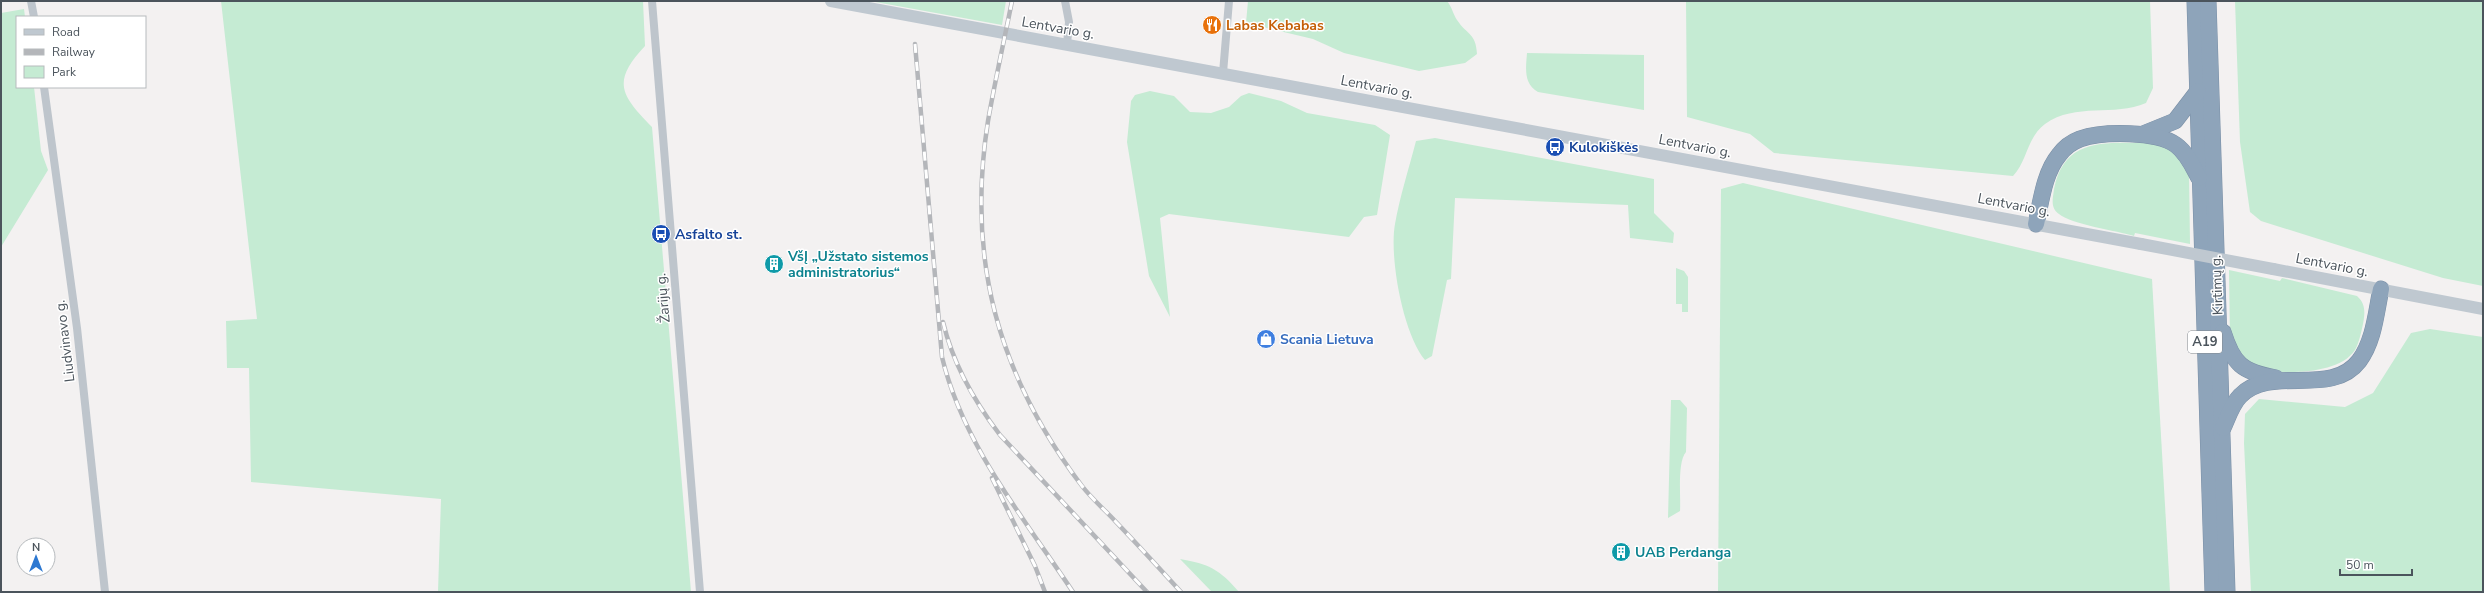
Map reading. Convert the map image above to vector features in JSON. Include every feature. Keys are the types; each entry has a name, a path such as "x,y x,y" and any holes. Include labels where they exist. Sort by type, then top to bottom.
{"highway":[{"name":"Kirtimų g.","path":"2195,1 2213,592"},
{"name":"Kirtimų g.","path":"2208,1 2227,592"},
{"path":"2036,224 2053,163 2065,148 2072,143 2087,137 2142,134 2175,121 2198,91"},
{"path":"2142,134 2176,145 2188,158 2200,181"},
{"path":"2221,434 2235,402 2240,396 2257,385 2285,380 2322,379 2340,375 2358,363 2369,342 2381,289"},
{"path":"2218,315 2229,352 2240,366 2257,375 2285,380"}],"main road":[{"name":"Lentvario g.","path":"831,1 2036,224 2483,309"}],"street":[{"path":"31,1 34,16"},
{"name":"Žarijų g.","path":"652,1 700,592"},
{"path":"1065,1 1069,22 1067,44"},
{"path":"1223,73 1229,1"},
{"name":"Liudvinavo g.","path":"44,88 77,328 105,592"}],"green space":[{"path":"221,1 643,1 645,46 627,69 624,79 624,88 627,97 633,106 652,127 691,592 438,592 441,499 251,482 249,368 227,368 226,321 257,319"},
{"path":"870,1 1006,1 1002,25"},
{"path":"1248,1 1447,1 1457,20 1473,38 1477,54 1465,63 1419,71 1344,53 1313,39 1246,23"},
{"path":"1686,1 2150,1 2153,88 2146,103 2134,107 2069,113 2057,117 2045,124 2034,136 2018,170 2013,176 1774,153 1750,134 1687,117"},
{"path":"2235,1 2483,1 2483,286 2443,278 2261,221 2250,212 2240,142"},
{"path":"24,9 25,16 16,16 16,88 34,88 41,151 48,170 1,247 1,13"},
{"path":"1527,53 1644,55 1644,110 1538,92 1533,89 1526,75"},
{"path":"1150,91 1174,96 1190,112 1211,113 1229,107 1241,96 1249,93 1281,101 1307,113 1375,125 1390,135 1377,215 1364,217 1349,237 1169,214 1160,218 1170,317 1149,276 1127,142 1131,101 1135,95"},
{"path":"1435,138 1654,179 1654,213 1674,233 1673,243 1630,238 1628,205 1455,198 1451,279 1447,280 1432,356 1425,360 1417,348 1404,314 1396,275 1394,238 1399,203 1416,141"},
{"path":"2106,143 2154,143 2168,146 2189,171 2190,244 2135,233 2134,236 2083,224 2065,218 2056,212 2053,206 2054,189 2060,171 2068,159 2079,151"},
{"path":"1743,183 2152,279 2170,592 1718,592 1721,189"},
{"path":"1676,268 1684,271 1688,277 1688,312 1682,312 1682,304 1676,304"},
{"path":"2229,270 2280,281 2282,278 2357,296 2363,305 2364,320 2355,350 2347,358 2336,365 2322,369 2278,372 2254,369 2230,341"},
{"path":"2430,329 2483,337 2483,592 2251,592 2244,443 2245,414 2259,399 2345,407 2373,393 2411,333"},
{"path":"1671,400 1680,400 1687,408 1686,452 1681,463 1680,471 1680,511 1668,518"},
{"path":"1180,559 1199,563 1213,569 1225,578 1239,592 1212,592"}],"railway":[{"path":"1012,1 988,121 982,172 982,221 986,268 995,314 1010,358 1029,402 1053,444 1086,491 1181,592"},
{"path":"915,44 942,357 964,420 980,451 997,480 1073,592"},
{"path":"943,322 952,353 973,395 990,422 1000,435 1147,592"},
{"path":"992,478 1035,566 1045,592"}],"place":[{"name":"Labas Kebabas","path":"1212,25"},
{"name":"Kulokiškės","path":"1555,147"},
{"name":"Asfalto st.","path":"661,234"},
{"name":"VšĮ „Užstato sistemos administratorius“","path":"774,264"},
{"name":"Scania Lietuva","path":"1266,339"},
{"name":"UAB Perdanga","path":"1621,552"}]}
